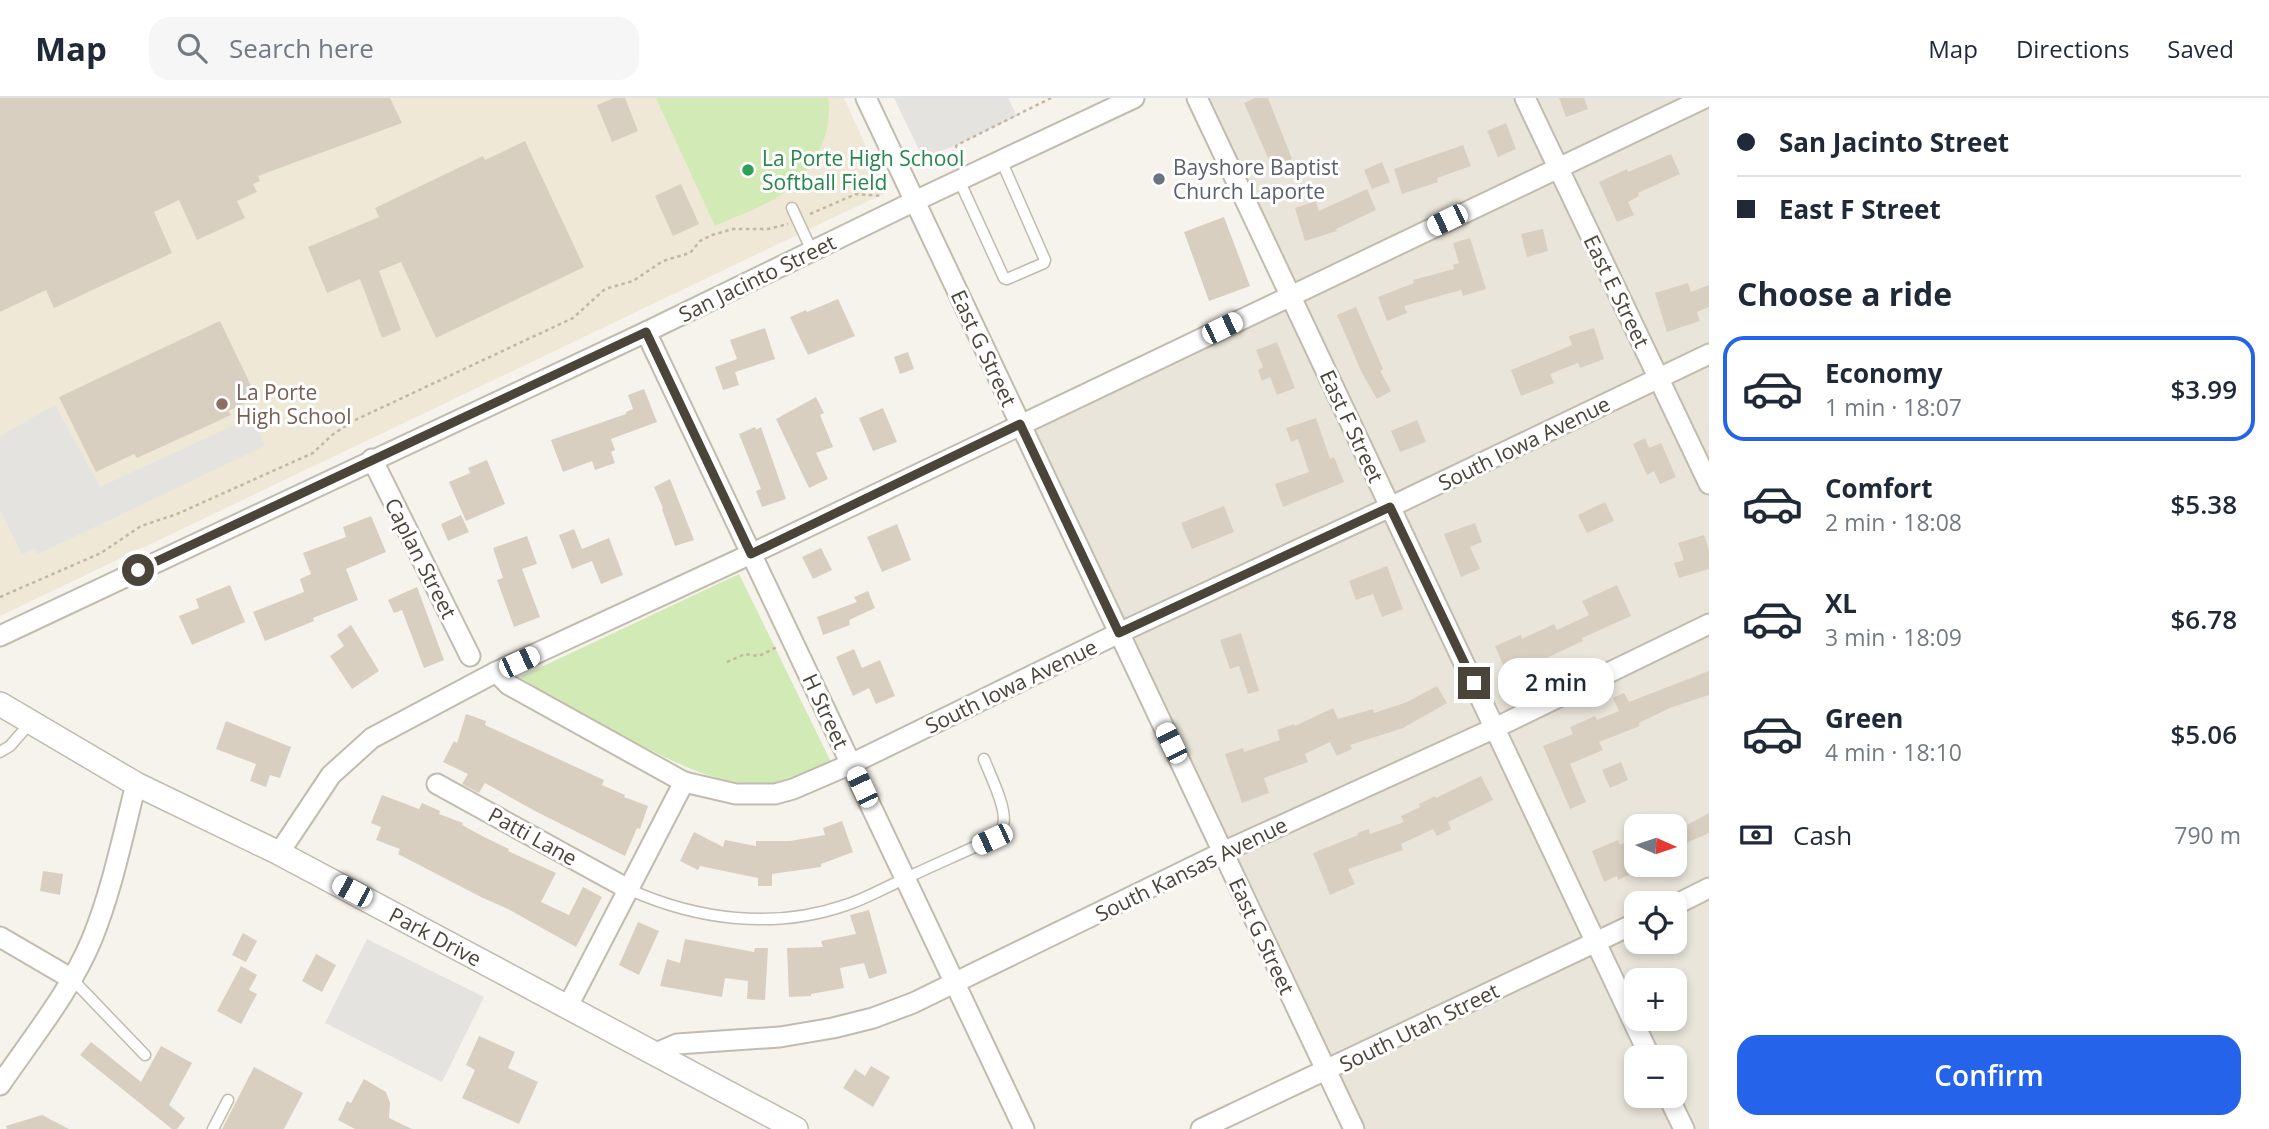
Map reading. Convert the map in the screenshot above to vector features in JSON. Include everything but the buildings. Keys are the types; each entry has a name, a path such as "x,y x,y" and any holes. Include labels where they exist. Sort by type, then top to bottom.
{"street":[{"name":"East G Street","path":"866,98 1354,1129"},
{"name":"San Jacinto Street","path":"0,636 646,332 812,251 911,193 959,180 1134,98"},
{"name":"East F Street","path":"1197,98 1644,1045"},
{"name":"East E Street","path":"1525,98 1709,484"},
{"path":"279,853 331,775 372,738 496,672 751,554 1705,98"},
{"name":"H Street","path":"646,332 1024,1129"},
{"name":"South Iowa Avenue","path":"684,782 736,794 775,793 793,789 851,764 1119,633 1709,354"},
{"name":"Caplan Street","path":"372,459 470,656"},
{"name":"South Kansas Avenue","path":"656,1053 677,1044 780,1037 873,1018 955,984 1223,852 1495,728 1709,624"},
{"path":"496,672 509,685 684,782 568,1006"},
{"name":"Park Drive","path":"0,704 136,784 279,853 656,1053 789,1128"},
{"path":"0,1085 72,979 91,940 104,906 136,784"},
{"name":"Patti Lane","path":"437,784 628,889"},
{"path":"1687,899 1709,888"},
{"name":"South Utah Street","path":"1201,1129 1624,929"},
{"path":"0,937 72,979"},
{"path":"1674,1108 1684,1129"}],"lane":[{"path":"959,180 1004,278 1044,263 1001,160"},
{"path":"792,208 812,251"},
{"path":"0,752 10,746 31,722"},
{"path":"628,889 653,900 733,919 771,920 807,916 848,905 992,839 999,832 1004,825 1003,810 984,759"},
{"path":"72,979 145,1055"},
{"path":"212,1129 228,1100"}],"path":[{"path":"936,171 945,166 957,145 1051,98"},
{"path":"0,597 101,552 141,526 177,514 313,453 332,435 353,421 573,318 605,289 633,281 663,261 690,253 700,241 712,235 733,229 780,228 856,194 887,197 911,193"},
{"path":"727,662 746,654 758,656 792,640"}],"shaded area":[{"name":"La Porte High School","path":"0,98 844,98 887,192 0,616"},
{"path":"894,98 1008,98 1017,116 923,158"},
{"path":"1206,98 1709,98 1709,1129 1365,1129 1030,426 1299,298"},
{"path":"55,405 100,487 252,417 265,446 38,554 34,548 22,555 0,509 0,436"},
{"path":"367,939 484,997 442,1082 325,1023"}],"green space":[{"name":"La Porte High School Softball Field","path":"656,98 828,98 829,112 819,151 795,184 769,202 715,226"},
{"path":"739,574 831,762 816,770 792,780 766,784 708,775 653,751 520,677"}],"place":[{"name":"La Porte High School Softball Field","path":"748,170"},
{"name":"Bayshore Baptist Church Laporte","path":"1159,179"},
{"name":"La Porte High School","path":"222,404"}],"route":[{"path":"138,570 646,332 751,554 1020,424 1119,633 1390,507 1474,683"}]}
